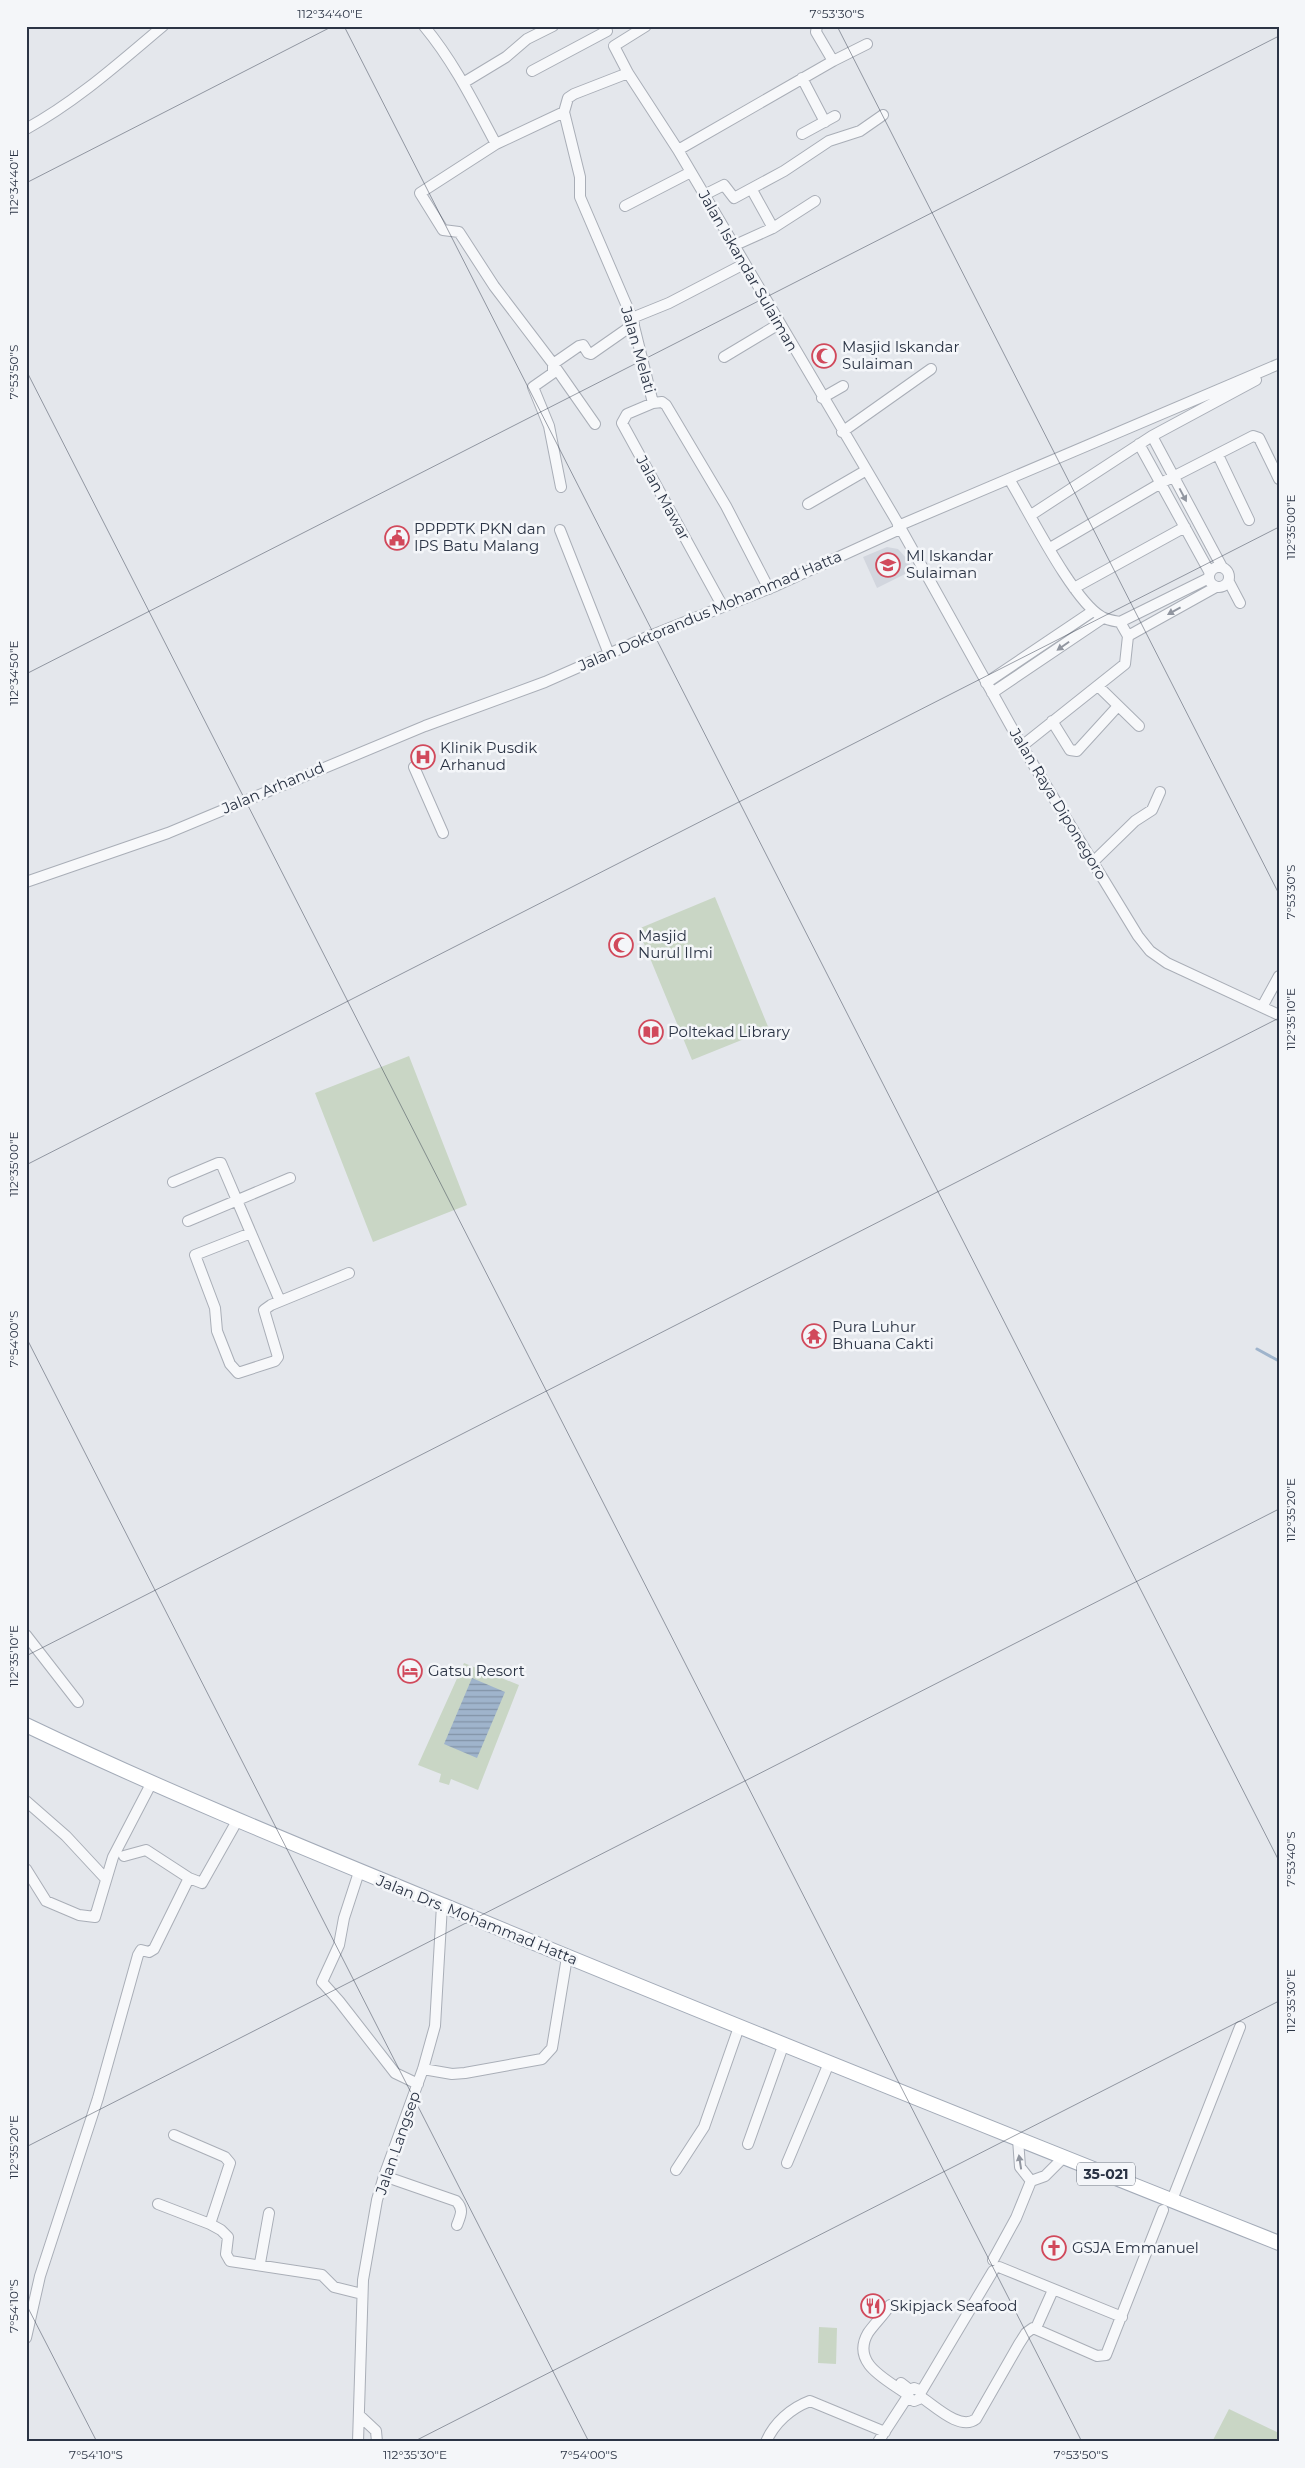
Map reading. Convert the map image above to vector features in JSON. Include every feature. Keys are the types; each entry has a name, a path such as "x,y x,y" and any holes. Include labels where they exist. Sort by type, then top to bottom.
{"main road":[{"name":"Jalan Drs. Mohammad Hatta","path":"26,1725 237,1821 359,1872 783,2046 1018,2139"},
{"name":"35-021","path":"1018,2139 1168,2205 1279,2243"}],"street":[{"path":"26,129 44,120 109,73 163,26"},
{"path":"424,26 439,45 463,83 496,144"},
{"path":"463,83 506,57 522,42 552,26"},
{"path":"614,46 646,26"},
{"path":"818,26 816,32 833,61"},
{"path":"532,71 606,29"},
{"name":"Jalan Iskandar Sulaiman","path":"606,29 628,73 678,150 899,527"},
{"path":"678,150 802,78 867,44"},
{"path":"595,424 554,364 494,286 459,232 443,230 420,194 422,190 496,144 564,112 571,96 628,73"},
{"path":"802,78 825,122"},
{"name":"Jalan Melati","path":"564,112 580,177 580,197 633,321 653,403 662,402 666,405 726,506 769,589"},
{"path":"704,195 724,185 733,198 752,190 830,141 860,131 883,115"},
{"path":"802,134 835,116"},
{"path":"625,206 691,172"},
{"path":"752,190 773,228"},
{"path":"733,246 773,228 815,201"},
{"path":"561,488 549,426 533,386 553,373 554,364 581,346 588,353 592,354 633,321 744,264"},
{"path":"724,357 779,324"},
{"name":"Jalan Doktorandus Mohammad Hatta","path":"519,691 769,589 899,527 1279,364"},
{"path":"842,432 931,369"},
{"path":"1031,515 1152,436 1256,380"},
{"path":"822,398 844,386"},
{"name":"Jalan Mawar","path":"653,403 627,414 622,423 723,607"},
{"path":"1128,636 1216,587 1224,587 1228,582 1229,574 1222,567 1152,436"},
{"path":"1050,548 1161,483 1253,436 1256,436 1279,479"},
{"path":"1139,444 1185,527 1209,575 1210,583 1216,587"},
{"path":"1218,455 1249,520"},
{"path":"808,504 865,471"},
{"path":"1012,484 1074,588 1102,618 1120,622 1209,575 1214,568 1222,567"},
{"name":"Jalan Raya Diponegoro","path":"899,527 1022,746 1138,936 1150,951 1167,964 1279,1015"},
{"path":"1074,588 1185,527"},
{"path":"560,530 609,654"},
{"path":"1228,582 1240,603"},
{"path":"986,683 1094,611"},
{"path":"992,692 1102,618"},
{"path":"1079,620 1086,629"},
{"path":"1022,746 1125,664 1128,636 1120,622"},
{"path":"1098,686 1139,726"},
{"name":"Jalan Arhanud","path":"26,882 168,833 424,726 519,691"},
{"path":"1052,722 1070,750 1077,751 1118,706"},
{"path":"414,768 443,832"},
{"path":"1093,862 1135,821 1149,813 1160,792"},
{"path":"1262,1007 1279,976"},
{"path":"174,1182 221,1163 280,1301"},
{"path":"188,1221 290,1178"},
{"path":"251,1233 195,1255 215,1308 217,1332 235,1371 241,1373 274,1361 278,1357 264,1310 280,1301 348,1273"},
{"path":"26,1635 78,1702"},
{"path":"26,1869 46,1901 79,1916 92,1918 96,1914 106,1874 113,1857 152,1782"},
{"path":"26,1801 106,1874"},
{"path":"124,1856 146,1850 189,1878 202,1883 237,1821"},
{"path":"359,1872 344,1918 338,1945 322,1982 395,2073 418,2084"},
{"path":"26,2338 40,2276 101,2088 138,1955 141,1950 149,1952 154,1950 189,1878"},
{"name":"Jalan Langsep","path":"358,2442 362,2294 376,2209 384,2176 413,2099 435,2026 442,1905"},
{"path":"423,2069 452,2074 465,2073 542,2059 548,2055 552,2048 567,1957"},
{"path":"676,2170 704,2126 739,2027"},
{"path":"1036,2328 1100,2357 1108,2353 1240,2027"},
{"path":"748,2144 783,2046"},
{"path":"787,2162 829,2063"},
{"path":"174,2135 229,2159 230,2163 210,2224"},
{"path":"1018,2139 1020,2167 1032,2181"},
{"path":"878,2442 897,2412 914,2393 993,2267 1032,2181 1045,2176 1064,2158"},
{"path":"384,2176 456,2202 460,2206 462,2213 457,2225"},
{"path":"158,2204 221,2230 228,2237 226,2254 230,2260 260,2263 322,2275 334,2287 362,2294"},
{"path":"260,2263 269,2213"},
{"path":"993,2267 1018,2273 1053,2290 1122,2317"},
{"path":"890,2305 865,2339 866,2362 871,2362 914,2393 962,2423 972,2422 976,2419 1026,2333 1036,2328 1053,2290"},
{"path":"769,2441 770,2432 784,2416 794,2408 810,2401 886,2429"},
{"path":"360,2416 376,2431 378,2442"}],"shaded area":[{"name":"MI Iskandar Sulaiman","path":"887,547 898,549 907,559 913,570 877,588 863,557"}],"green space":[{"path":"715,897 769,1029 692,1060 638,929"},
{"path":"409,1056 467,1205 373,1242 315,1093"},
{"path":"464,1663 519,1685 478,1790 451,1779 449,1785 439,1782 441,1774 418,1765"},
{"path":"819,2327 837,2328 836,2364 818,2363"},
{"path":"1229,2409 1279,2433 1279,2442 1212,2442"}],"water":[{"path":"472,1678 505,1692 477,1758 444,1744"}],"waterway":[{"path":"1257,1349 1279,1361"}],"place":[{"name":"Masjid Iskandar Sulaiman","path":"824,356"},
{"name":"PPPPTK PKN dan IPS Batu Malang","path":"397,538"},
{"name":"MI Iskandar Sulaiman","path":"888,565"},
{"name":"Klinik Pusdik Arhanud","path":"423,757"},
{"name":"Masjid Nurul Ilmi","path":"621,945"},
{"name":"Poltekad Library","path":"651,1032"},
{"name":"Pura Luhur Bhuana Cakti","path":"814,1336"},
{"name":"Gatsu Resort","path":"410,1671"},
{"name":"GSJA Emmanuel","path":"1054,2248"},
{"name":"Skipjack Seafood","path":"873,2306"}]}
